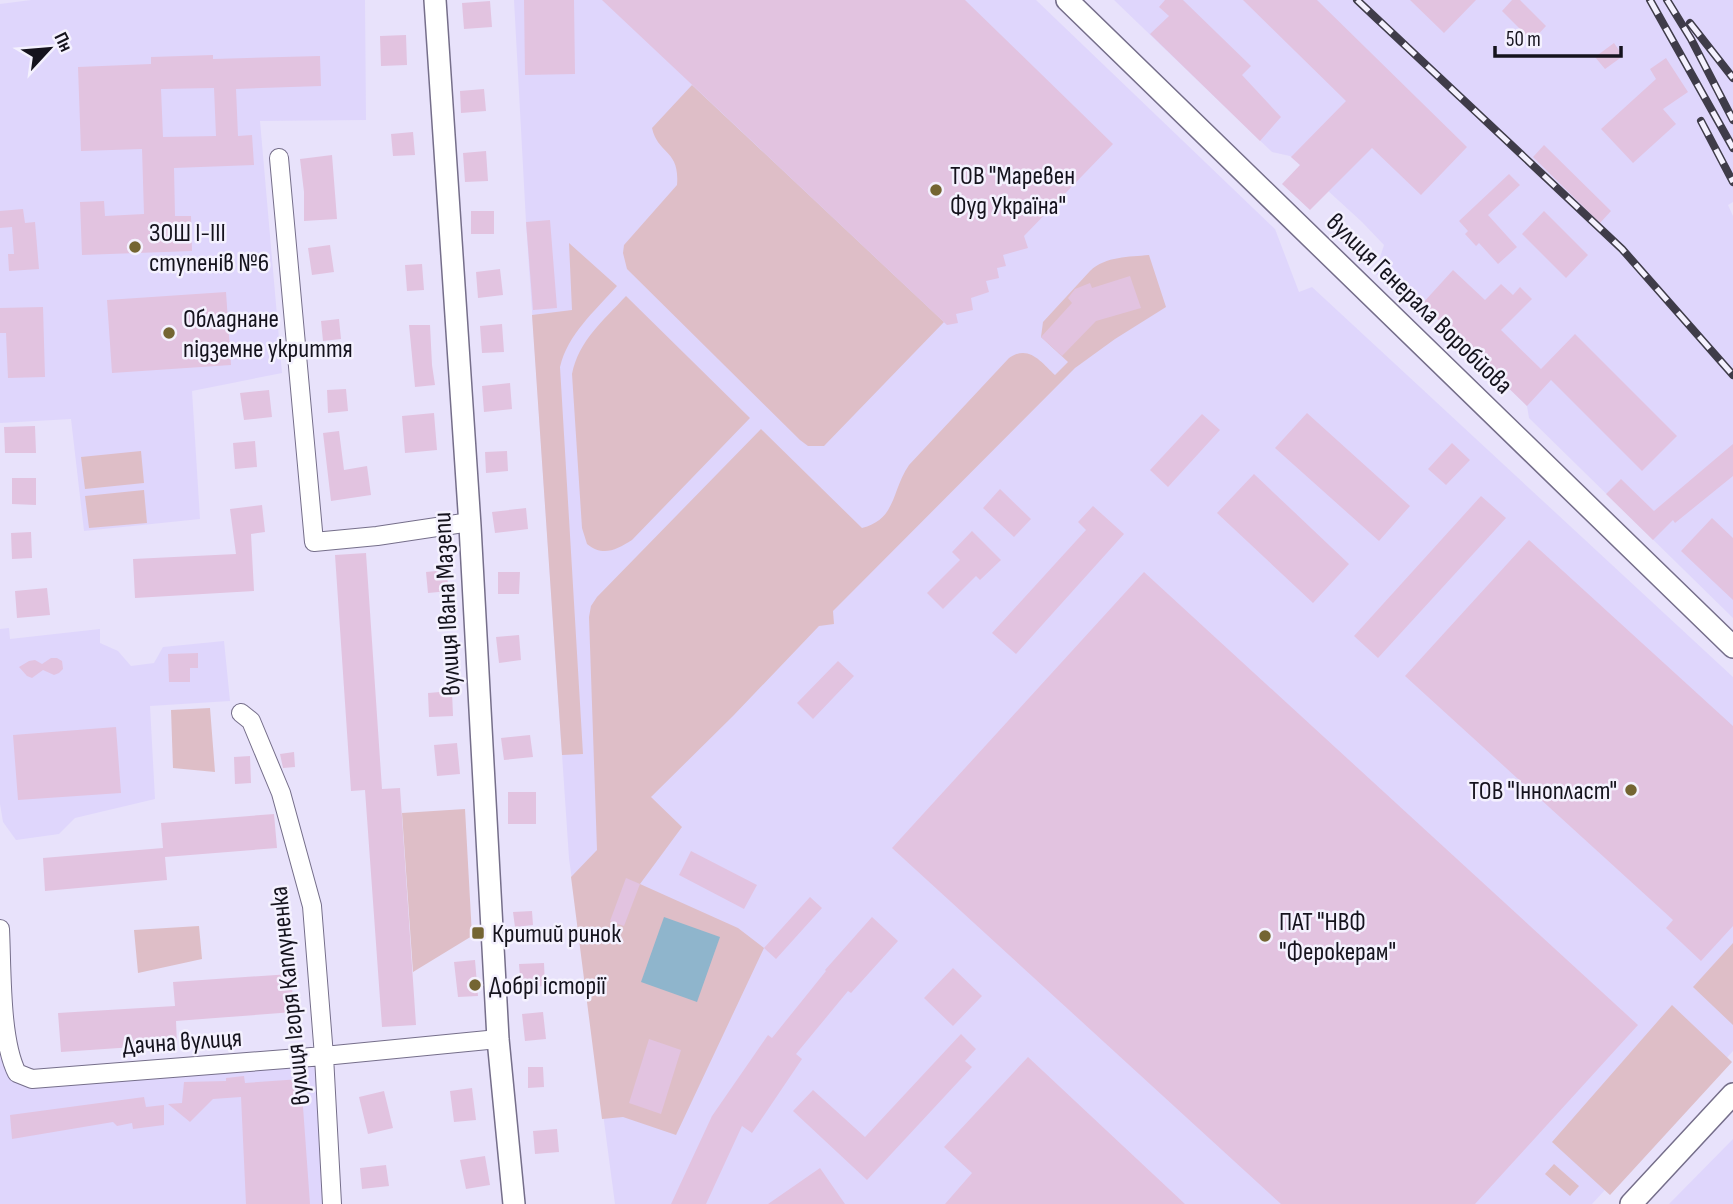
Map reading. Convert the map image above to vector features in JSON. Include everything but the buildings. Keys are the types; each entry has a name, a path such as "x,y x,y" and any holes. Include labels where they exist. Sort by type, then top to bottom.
{"street":[{"name":"вулиця Івана Мазепи","path":"435,0 470,522 498,1040 514,1204"},
{"name":"вулиця Генерала Воробйова","path":"1067,0 1733,647"},
{"path":"279,158 314,542 470,522"},
{"name":"вулиця Ігоря Каплуненка","path":"241,713 251,720 281,793 309,895 324,1056 332,1204"},
{"name":"Дачна вулиця","path":"0,929 6,1040 17,1073 32,1079 498,1040"},
{"path":"1631,1204 1733,1094"}],"shaded area":[{"name":"ЗОШ І-ІІІ ступенів №6","path":"31,0 365,0 366,120 260,121 282,373 192,391 200,519 84,531 71,419 0,423 0,4"},
{"path":"514,0 1036,0 1275,229 1299,292 1312,287 1733,677 1733,1051 1592,1204 615,1204 569,858 526,222"},
{"path":"1114,0 1733,0 1733,202 1728,205 1733,216 1733,618 1529,418 1527,406 1422,304 1409,306 1375,273 1384,245 1362,222 1290,156 1272,152"},
{"path":"692,85 944,322 824,446 808,446 800,440 627,269 624,245 677,185 677,173 672,158 655,137 652,128"},
{"path":"569,243 617,286 575,334 560,367 583,754 562,755 532,315 572,310"},
{"path":"1149,255 1166,307 1075,368 833,611 834,624 819,626 651,797 682,827 640,884 738,928 764,948 676,1135 623,1117 602,1119 571,877 597,850 589,617 591,606 761,429 862,528 873,524 888,511 909,465 1009,358 1016,354 1029,354 1040,360 1055,375 1068,362 1041,337 1043,322 1090,271 1110,260"},
{"path":"626,296 750,418 632,540 610,551 604,551 587,544 582,528 572,374 586,341"},
{"path":"141,451 144,483 85,489 81,457"},
{"path":"144,490 147,523 89,528 85,496"},
{"path":"9,628 10,639 100,629 100,643 118,651 131,666 154,663 163,647 224,641 230,701 150,706 155,799 75,818 59,834 16,840 3,822 0,804 0,629"},
{"path":"210,708 215,772 173,768 171,710"},
{"path":"465,809 472,936 413,972 402,813"},
{"path":"199,926 202,959 138,973 134,930"},
{"path":"1733,943 1733,1025 1693,987"},
{"path":"1672,1005 1732,1062 1610,1195 1552,1142"},
{"path":"0,1040 17,1073 324,1056 332,1204 0,1204"},
{"path":"1733,1139 1733,1204 1669,1204"},
{"path":"1554,1164 1579,1186 1570,1196 1545,1174"}],"water":[{"path":"664,917 720,937 697,1002 641,982"}],"railway":[{"path":"1357,0 1622,249 1733,375"},
{"path":"1650,0 1733,148"},
{"path":"1667,0 1691,39 1733,120"},
{"path":"1690,23 1733,78"},
{"path":"1701,121 1733,182"}],"place":[{"name":"ТОВ \"Маревен Фуд Україна\"","path":"936,190"},
{"name":"ЗОШ І-ІІІ ступенів №6","path":"135,247"},
{"name":"Обладнане підземне укриття","path":"169,333"},
{"name":"ТОВ \"Іннопласт\"","path":"1631,790"},
{"name":"Критий ринок","path":"478,933"},
{"name":"ПАТ \"НВФ \"Ферокерам\"","path":"1265,936"},
{"name":"Добрі історії","path":"475,985"}]}
